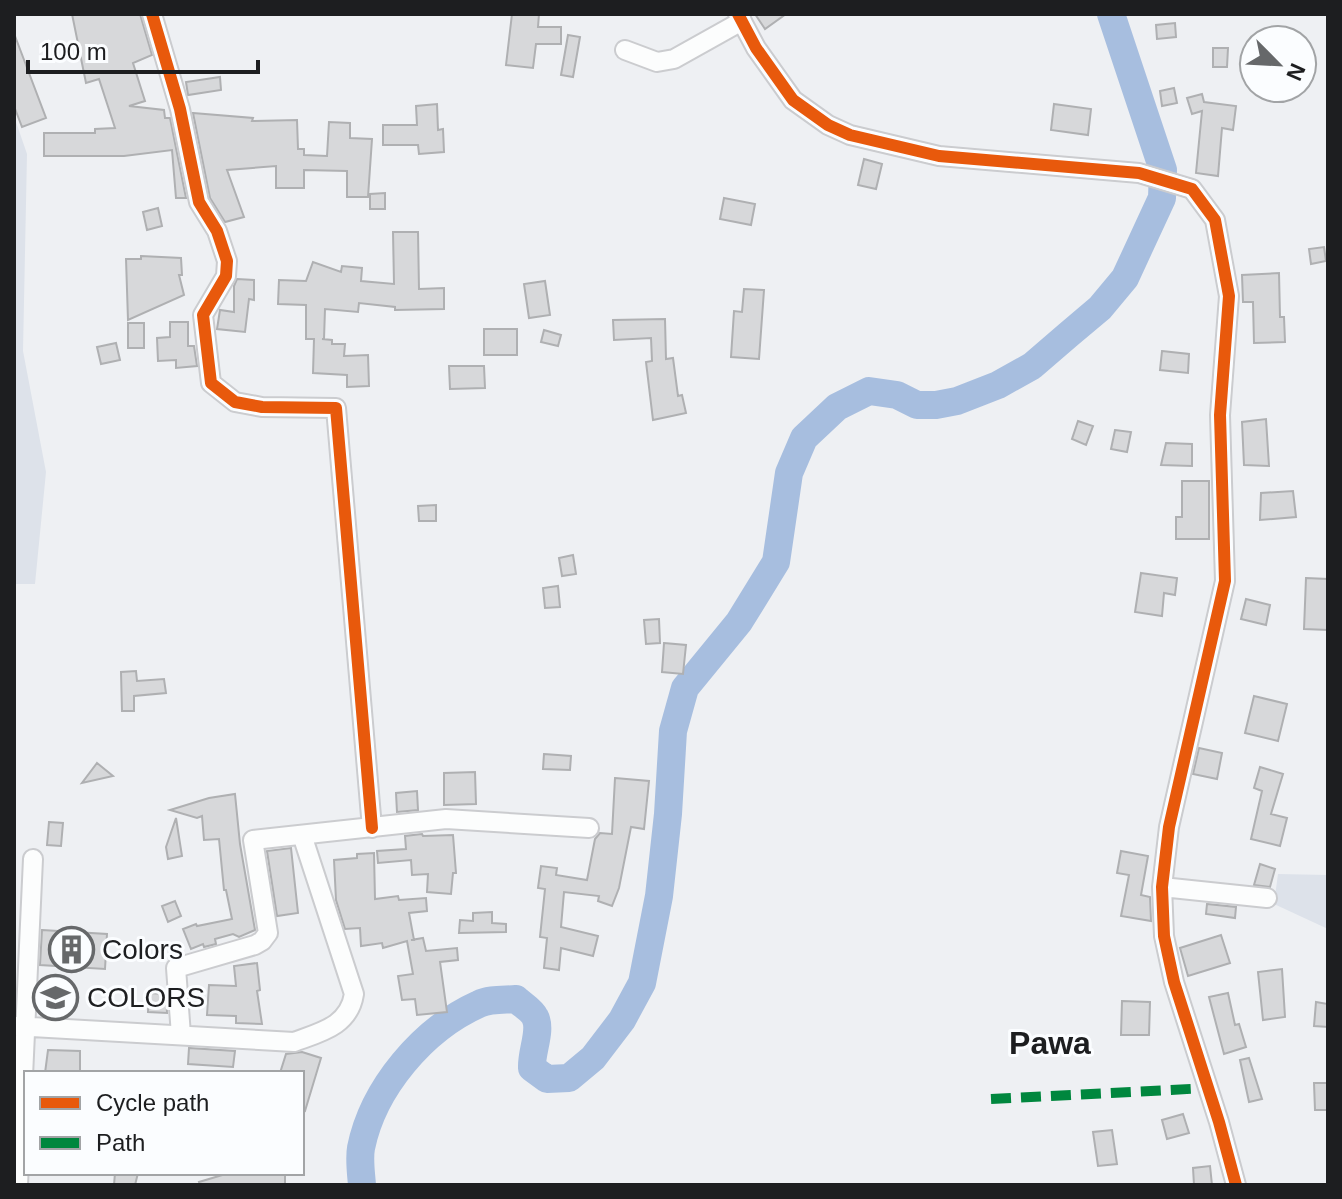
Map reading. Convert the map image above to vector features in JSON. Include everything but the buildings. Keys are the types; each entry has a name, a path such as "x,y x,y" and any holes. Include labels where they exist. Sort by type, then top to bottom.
{"street":[{"path":"152,14 180,109 199,202 217,231 227,261 226,276 203,315 211,383 235,402 262,407 336,408 372,828"},
{"path":"625,50 657,62 674,59 740,18 756,48 793,100 828,125 850,135 939,156 1139,173 1192,189 1215,220 1229,296 1220,415 1225,581 1169,827 1162,887 1164,936 1174,982 1236,1185"},
{"path":"181,1035 176,968 255,945 266,937 268,926 253,840 446,819 589,828"},
{"path":"19,1026 294,1042 337,1025 352,1005 352,981 302,835"},
{"path":"18,1185 19,1026 33,859"},
{"path":"1162,887 1267,898"}],"shaded area":[{"path":"14,116 27,154 23,351 46,472 35,584 14,584"},
{"path":"1278,874 1328,875 1328,929 1274,904"}],"waterway":[{"path":"362,1185 361,1148 377,1104 389,1083 420,1045 458,1015 483,1002 516,999 537,1022 532,1068 547,1079 569,1078 593,1058 622,1020 642,983 659,896 673,731 685,688 739,622 776,562 789,473 804,438 837,407 869,391 897,395 917,405 936,405 957,401 998,385 1032,366 1100,308 1125,278 1162,198 1163,170 1111,14"}],"marked path":[{"path":"991,1099 1208,1088"}],"cycle path":[{"path":"152,14 180,109 199,202 217,231 227,261 226,276 203,315 211,383 235,402 262,407 336,408 372,828"},
{"path":"738,14 756,48 793,100 828,125 850,135 939,156 1139,173 1192,189 1215,220 1229,296 1220,415 1225,581 1169,827 1162,887 1164,936 1174,982 1236,1185"}],"place":[{"name":"Colors","path":"71,949"},
{"name":"COLORS","path":"56,997"}],"district":[{"name":"Pawa","path":"1050,1043"}]}
